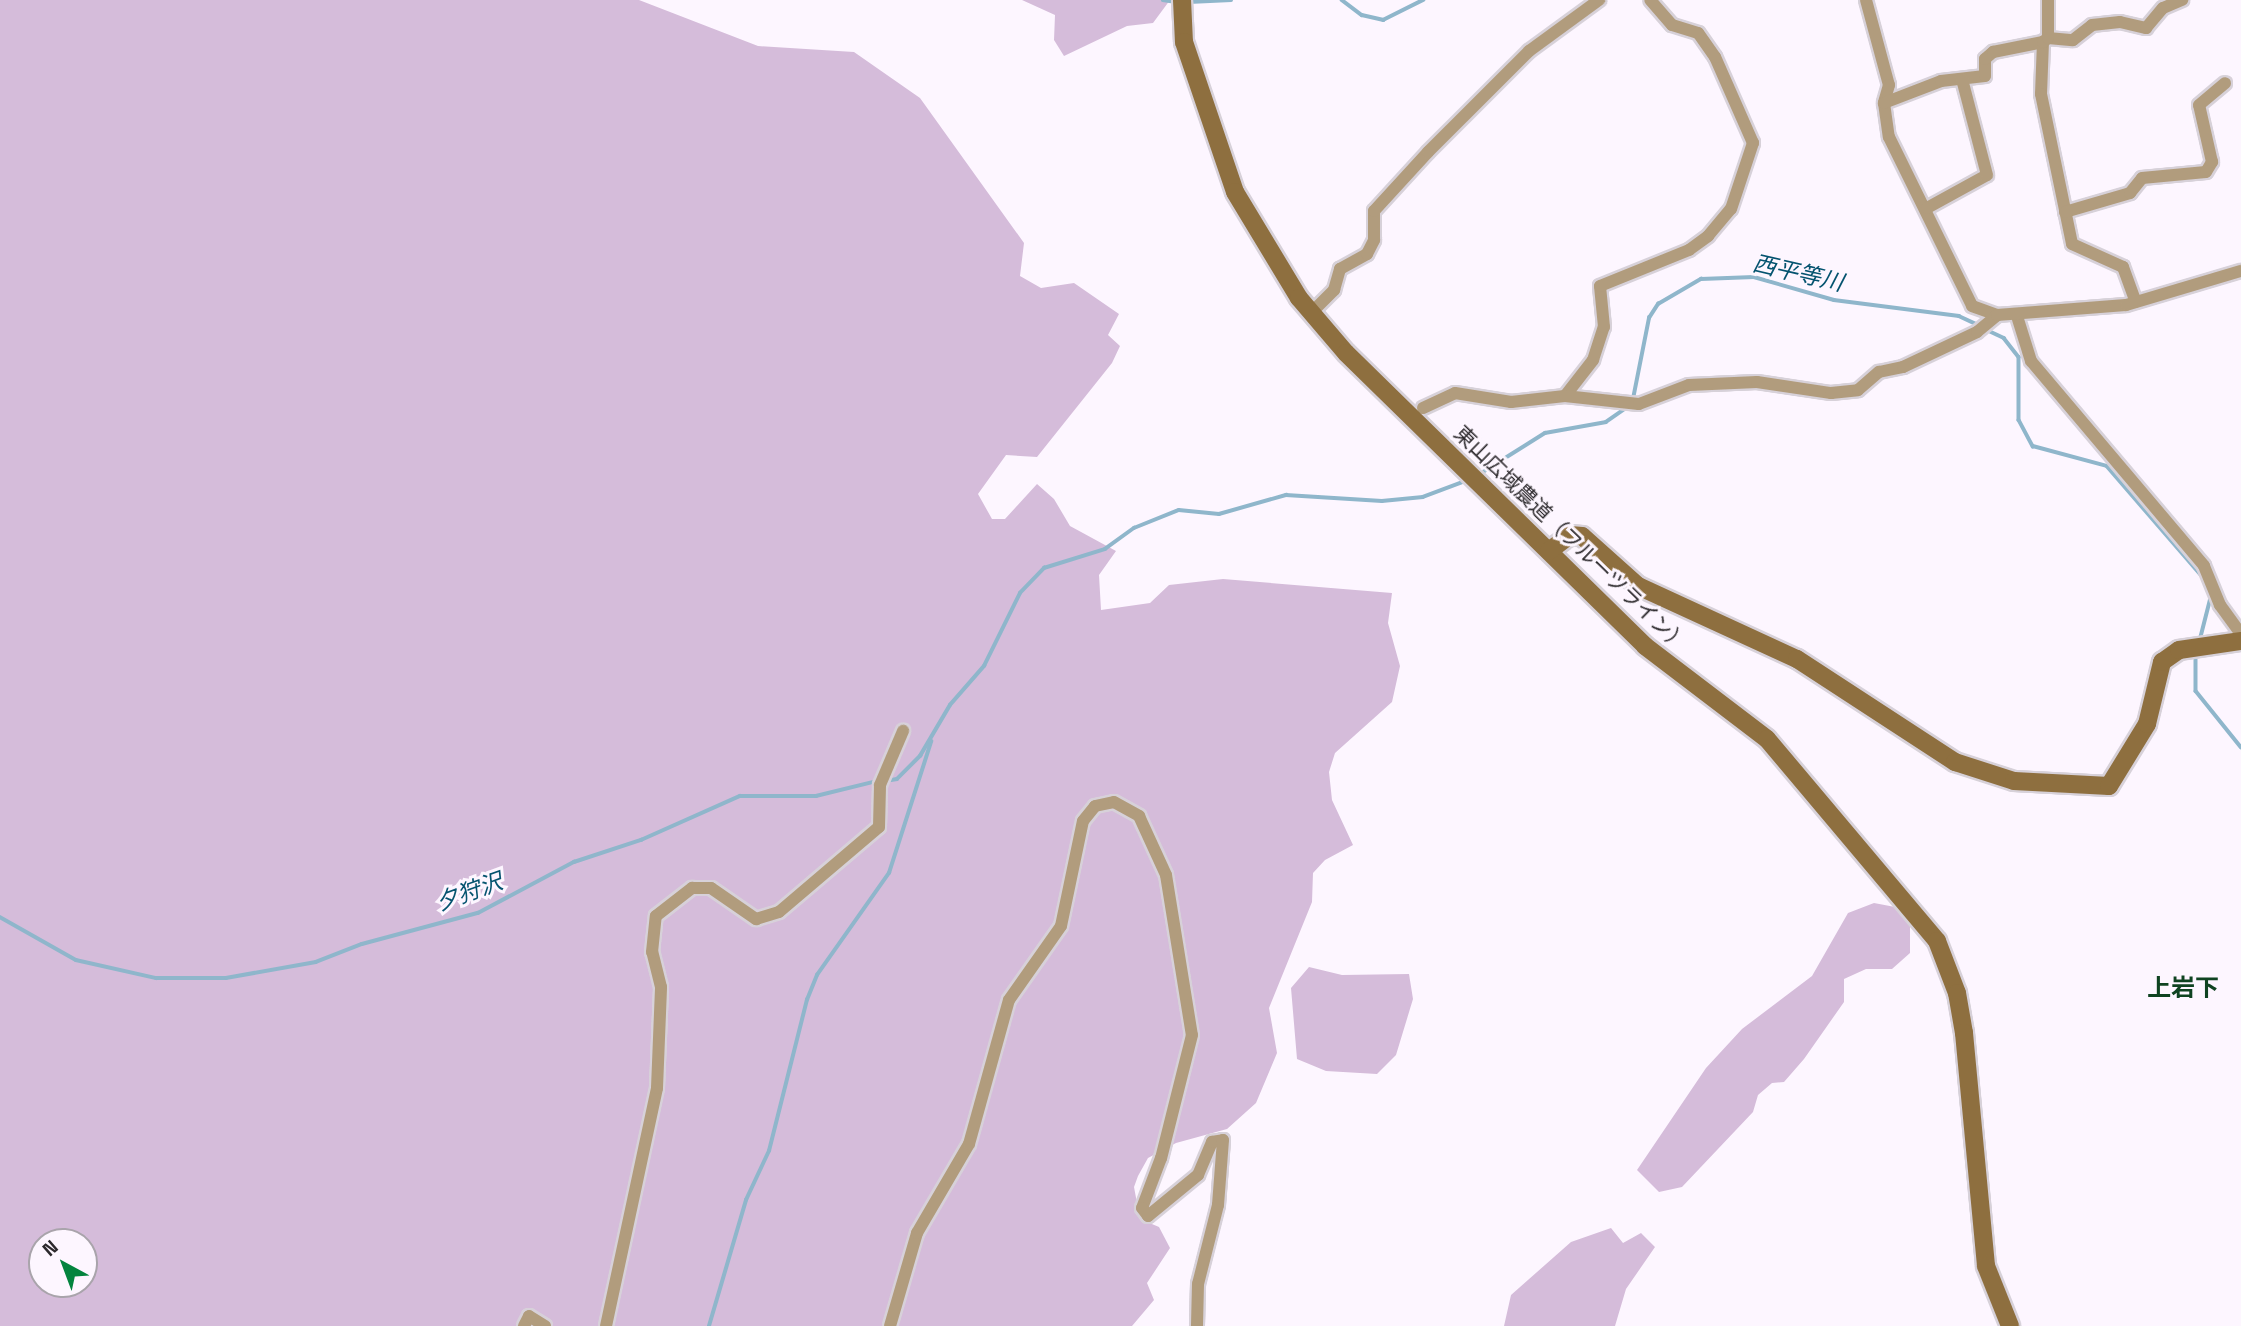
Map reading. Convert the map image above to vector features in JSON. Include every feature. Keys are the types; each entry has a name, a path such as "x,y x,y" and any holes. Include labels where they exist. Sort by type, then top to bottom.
{"street":[{"path":"1311,313 1334,290 1340,269 1367,254 1374,240 1374,211 1428,152 1530,51 1599,0"},
{"path":"1565,396 1593,360 1604,327 1600,286 1689,250 1708,236 1731,209 1753,143 1715,57 1698,33 1672,25 1650,0"},
{"path":"1866,0 1889,85 1884,103 1889,137 1927,208 1972,306 1994,319"},
{"path":"2048,0 2040,85 2072,244 2123,267 2136,302"},
{"path":"1884,103 1962,79 1985,76 1985,60 1993,52 2045,40 2073,40 2092,26 2120,22 2146,28 2163,8 2182,0"},
{"name":"東山広域農道（フルーツライン）","path":"1182,5 1184,42 1235,192 1272,260 1311,313 1481,486 1645,646 1767,739 1937,941 1957,993 1964,1032 1986,1266 2010,1326"},
{"path":"1927,208 1987,175 1962,79"},
{"path":"2065,212 2130,193 2142,178 2206,172 2212,162 2199,104 2225,83"},
{"path":"1423,408 1455,393 1511,402 1565,396 1638,404 1689,385 1765,383 1831,393 1858,390 1879,372 1903,367 1977,332 1994,319 2136,302 2241,271"},
{"path":"2017,316 2031,361 2204,566 2220,605 2241,634"},
{"path":"1549,551 1570,534 1581,536 1638,586 1797,659 1955,762 2014,781 2109,786 2147,724 2162,662 2198,647 2241,641"},
{"path":"606,1326 657,1088 661,987 652,952 656,916 692,888 711,888 756,919 779,912 879,827 880,785 903,731"},
{"path":"890,1326 917,1233 969,1144 1009,1000 1060,926 1083,821 1095,806 1114,802 1139,816 1167,875 1192,1035 1161,1158 1142,1208 1148,1216 1198,1175 1212,1142 1223,1140 1218,1205 1198,1284 1197,1326"},
{"path":"524,1326 530,1316 545,1326"}],"shaded area":[{"path":"0,0 639,0 758,46 854,52 920,98 1024,243 1020,276 1041,288 1074,283 1119,314 1108,335 1120,346 1112,363 1037,457 1006,455 978,494 992,519 1005,519 1037,484 1054,499 1070,526 1116,551 1099,575 1101,610 1150,603 1169,585 1223,579 1392,593 1388,623 1400,666 1392,702 1335,753 1329,772 1332,800 1353,845 1325,860 1313,873 1312,902 1269,1008 1277,1053 1256,1103 1227,1129 1176,1143 1148,1158 1138,1176 1134,1187 1140,1219 1159,1227 1170,1248 1147,1283 1154,1300 1132,1326 0,1326"},
{"path":"1022,0 1170,0 1153,23 1127,26 1064,56 1054,40 1055,15"},
{"path":"1874,903 1895,907 1910,918 1910,953 1892,969 1866,969 1844,979 1844,1002 1804,1059 1784,1082 1772,1083 1758,1095 1753,1112 1682,1187 1659,1192 1637,1170 1706,1068 1742,1029 1812,976 1848,913"},
{"path":"1309,967 1342,975 1409,974 1413,999 1396,1055 1377,1074 1326,1071 1297,1059 1291,988"},
{"path":"1611,1228 1623,1243 1641,1233 1655,1247 1626,1289 1615,1326 1504,1326 1511,1295 1571,1242"}],"waterway":[{"path":"1163,0 1178,2"},
{"path":"1189,2 1231,0"},
{"path":"1342,0 1362,15 1383,20 1423,0"},
{"name":"西平等川","path":"1633,399 1649,318 1658,304 1701,279 1754,277 1834,300 1959,316 1980,326"},
{"name":"西平等川","path":"1987,330 2004,338 2019,357 2019,420 2033,446 2107,466 2202,576"},
{"name":"西平等川","path":"1478,475 1545,433 1606,422 1629,406"},
{"name":"西平等川","path":"885,781 897,779 920,756 950,705 984,666 1020,593 1044,568 1105,549 1134,528 1179,510 1219,514 1286,495 1382,501 1423,497 1468,480"},
{"name":"西平等川","path":"2199,643 2211,596"},
{"name":"西平等川","path":"2196,653 2196,691 2241,747"},
{"path":"709,1326 746,1200 769,1151 807,1000 817,975 889,873 931,742"},
{"name":"夕狩沢","path":"0,917 76,960 156,978 226,978 316,962 362,944 478,913 574,862 641,840 740,796 816,796 877,781"}],"district":[{"name":"上岩下","path":"2183,988"}]}
